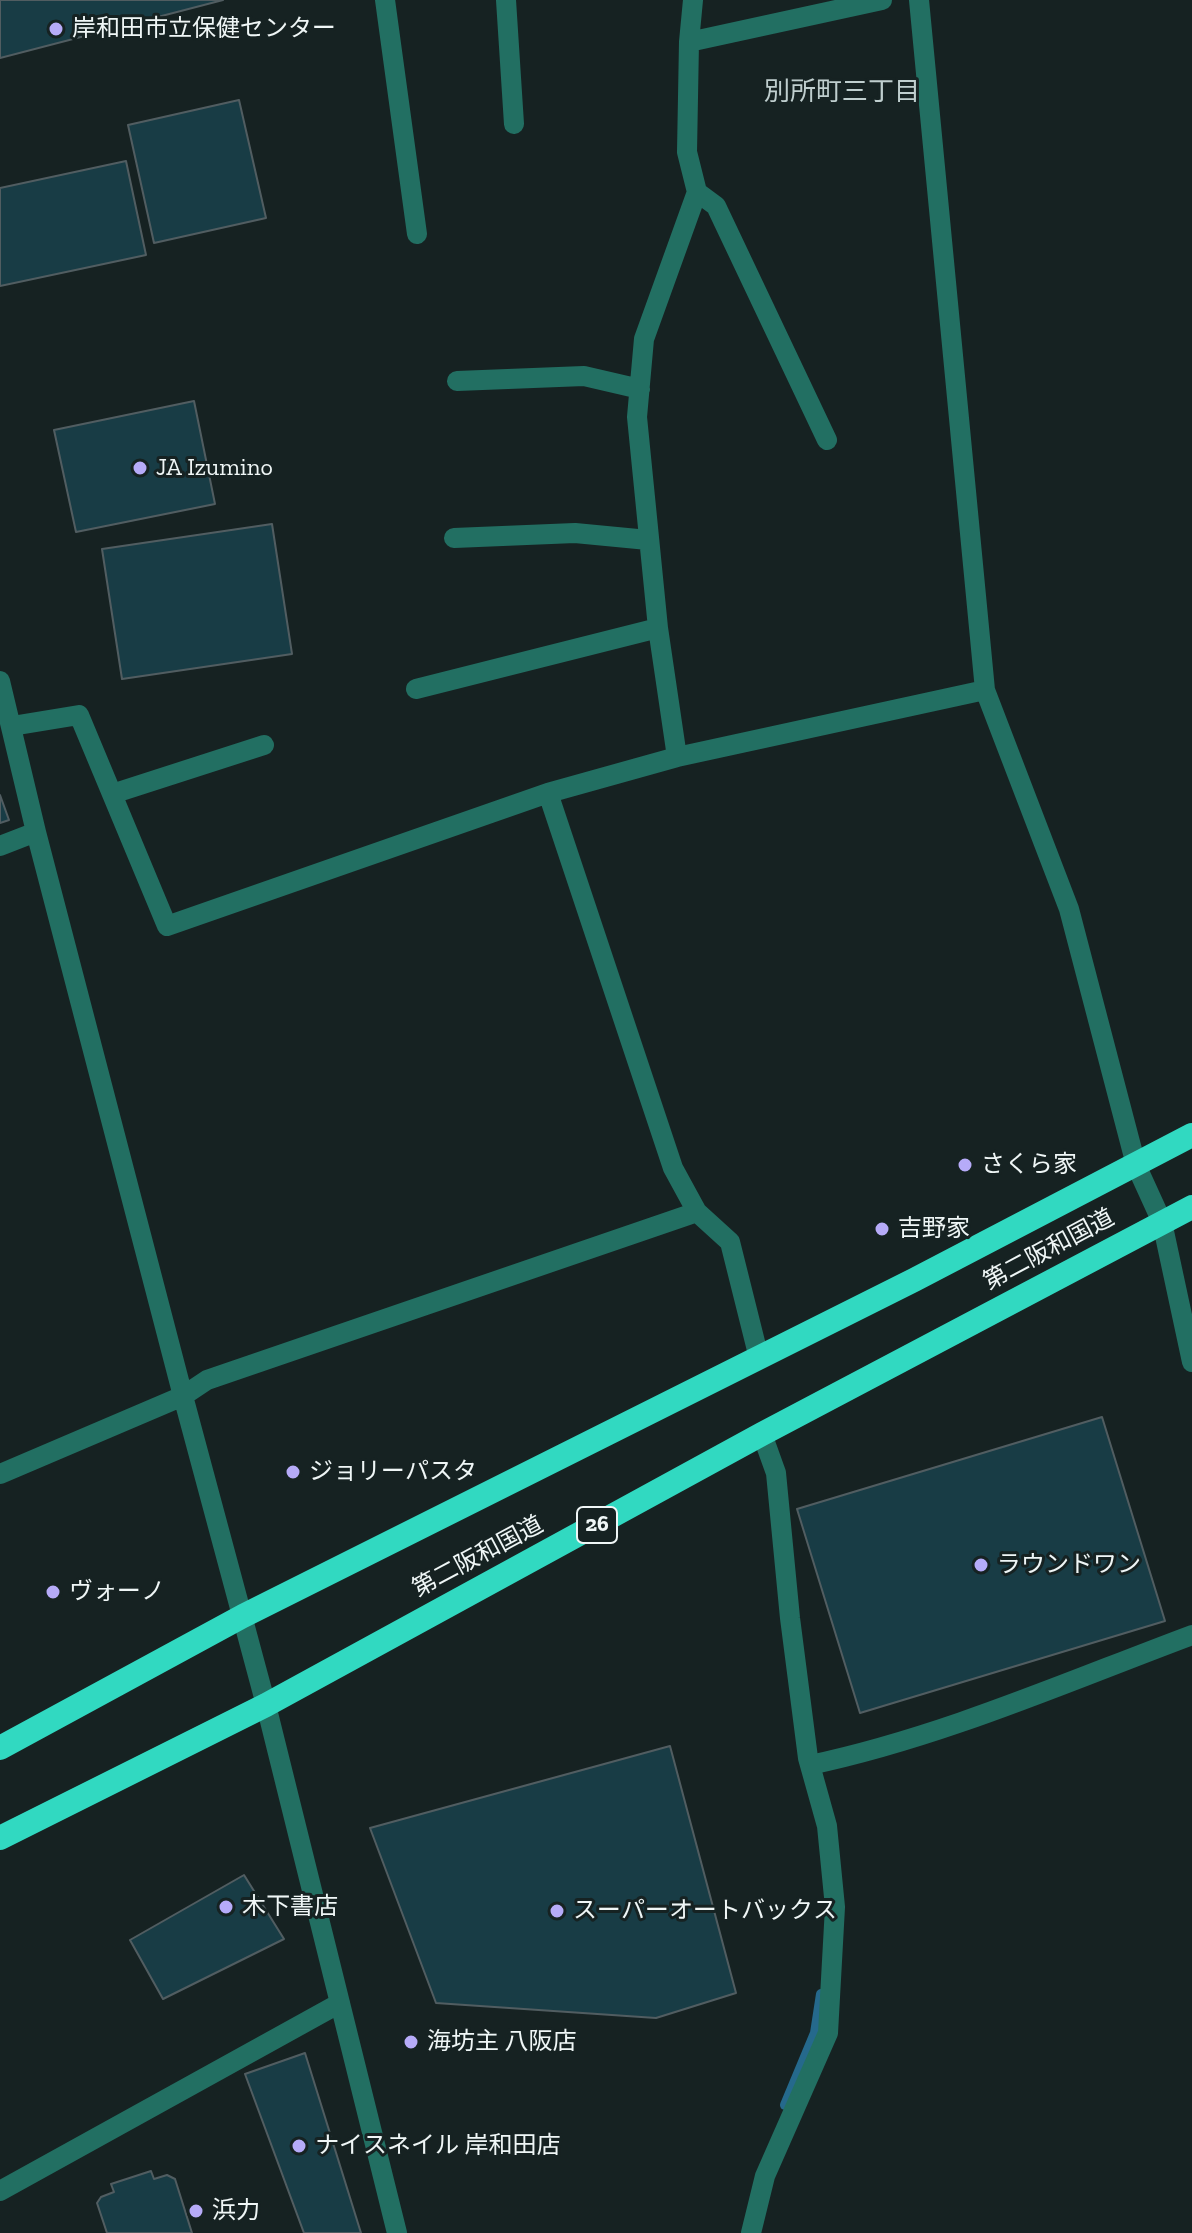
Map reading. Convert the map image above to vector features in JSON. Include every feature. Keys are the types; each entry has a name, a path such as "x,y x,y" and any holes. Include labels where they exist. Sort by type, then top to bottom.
{"highway":[{"name":"第二阪和国道","path":"0,1748 243,1616 759,1358 1192,1135"},
{"name":"第二阪和国道","path":"0,1838 266,1705 762,1434 1192,1207"}],"street":[{"path":"385,0 417,234"},
{"path":"506,0 514,124"},
{"path":"677,757 658,628 637,417 644,339 697,192 687,152 693,0"},
{"path":"689,42 882,0"},
{"path":"919,0 985,690 1069,909 1136,1165 1162,1222 1192,1362"},
{"path":"697,192 716,206 827,440"},
{"path":"457,381 584,376 640,389"},
{"path":"454,538 575,533 648,540"},
{"path":"416,689 658,628"},
{"path":"0,681 36,832 266,1705 397,2233"},
{"path":"12,726 79,715 167,926 548,793 677,757 985,690"},
{"path":"112,794 264,745"},
{"path":"548,793 673,1168 697,1212 730,1242 759,1358"},
{"path":"0,846 36,832"},
{"path":"0,1474 183,1396 207,1380 697,1212"},
{"path":"751,2233 765,2176 828,2033 835,1907 827,1826 810,1765 790,1618 776,1473 762,1434"},
{"path":"810,1765 929,1734 1192,1635"},
{"path":"0,2191 340,2003"}],"building":[{"name":"岸和田市立保健センター","path":"0,0 223,0 0,58"},
{"path":"239,100 266,218 154,243 128,125"},
{"path":"126,161 146,255 0,286 0,188"},
{"path":"194,401 215,504 76,532 54,430"},
{"path":"272,524 292,654 122,679 102,549"},
{"path":"0,795 9,820 0,823"},
{"name":"ラウンドワン","path":"1102,1417 1165,1621 860,1713 797,1509"},
{"name":"スーパーオートバックス","path":"670,1746 736,1993 656,2018 436,2003 370,1828"},
{"name":"木下書店","path":"244,1875 284,1939 163,1999 130,1940"},
{"path":"305,2053 361,2233 304,2233 245,2074"},
{"path":"151,2171 154,2179 167,2175 175,2179 192,2233 107,2233 97,2203 101,2197 114,2192 111,2184"}],"waterway":[{"path":"785,2105 815,2033 821,1994"}],"place":[{"name":"岸和田市立保健センター","path":"56,29"},
{"name":"JA Izumino","path":"140,468"},
{"name":"さくら家","path":"965,1165"},
{"name":"吉野家","path":"882,1229"},
{"name":"ジョリーパスタ","path":"293,1472"},
{"name":"ラウンドワン","path":"981,1565"},
{"name":"ヴォーノ","path":"53,1592"},
{"name":"木下書店","path":"226,1907"},
{"name":"スーパーオートバックス","path":"557,1911"},
{"name":"海坊主 八阪店","path":"411,2042"},
{"name":"ナイスネイル 岸和田店","path":"299,2146"},
{"name":"浜力","path":"196,2211"}],"district":[{"name":"別所町三丁目","path":"842,93"}]}
